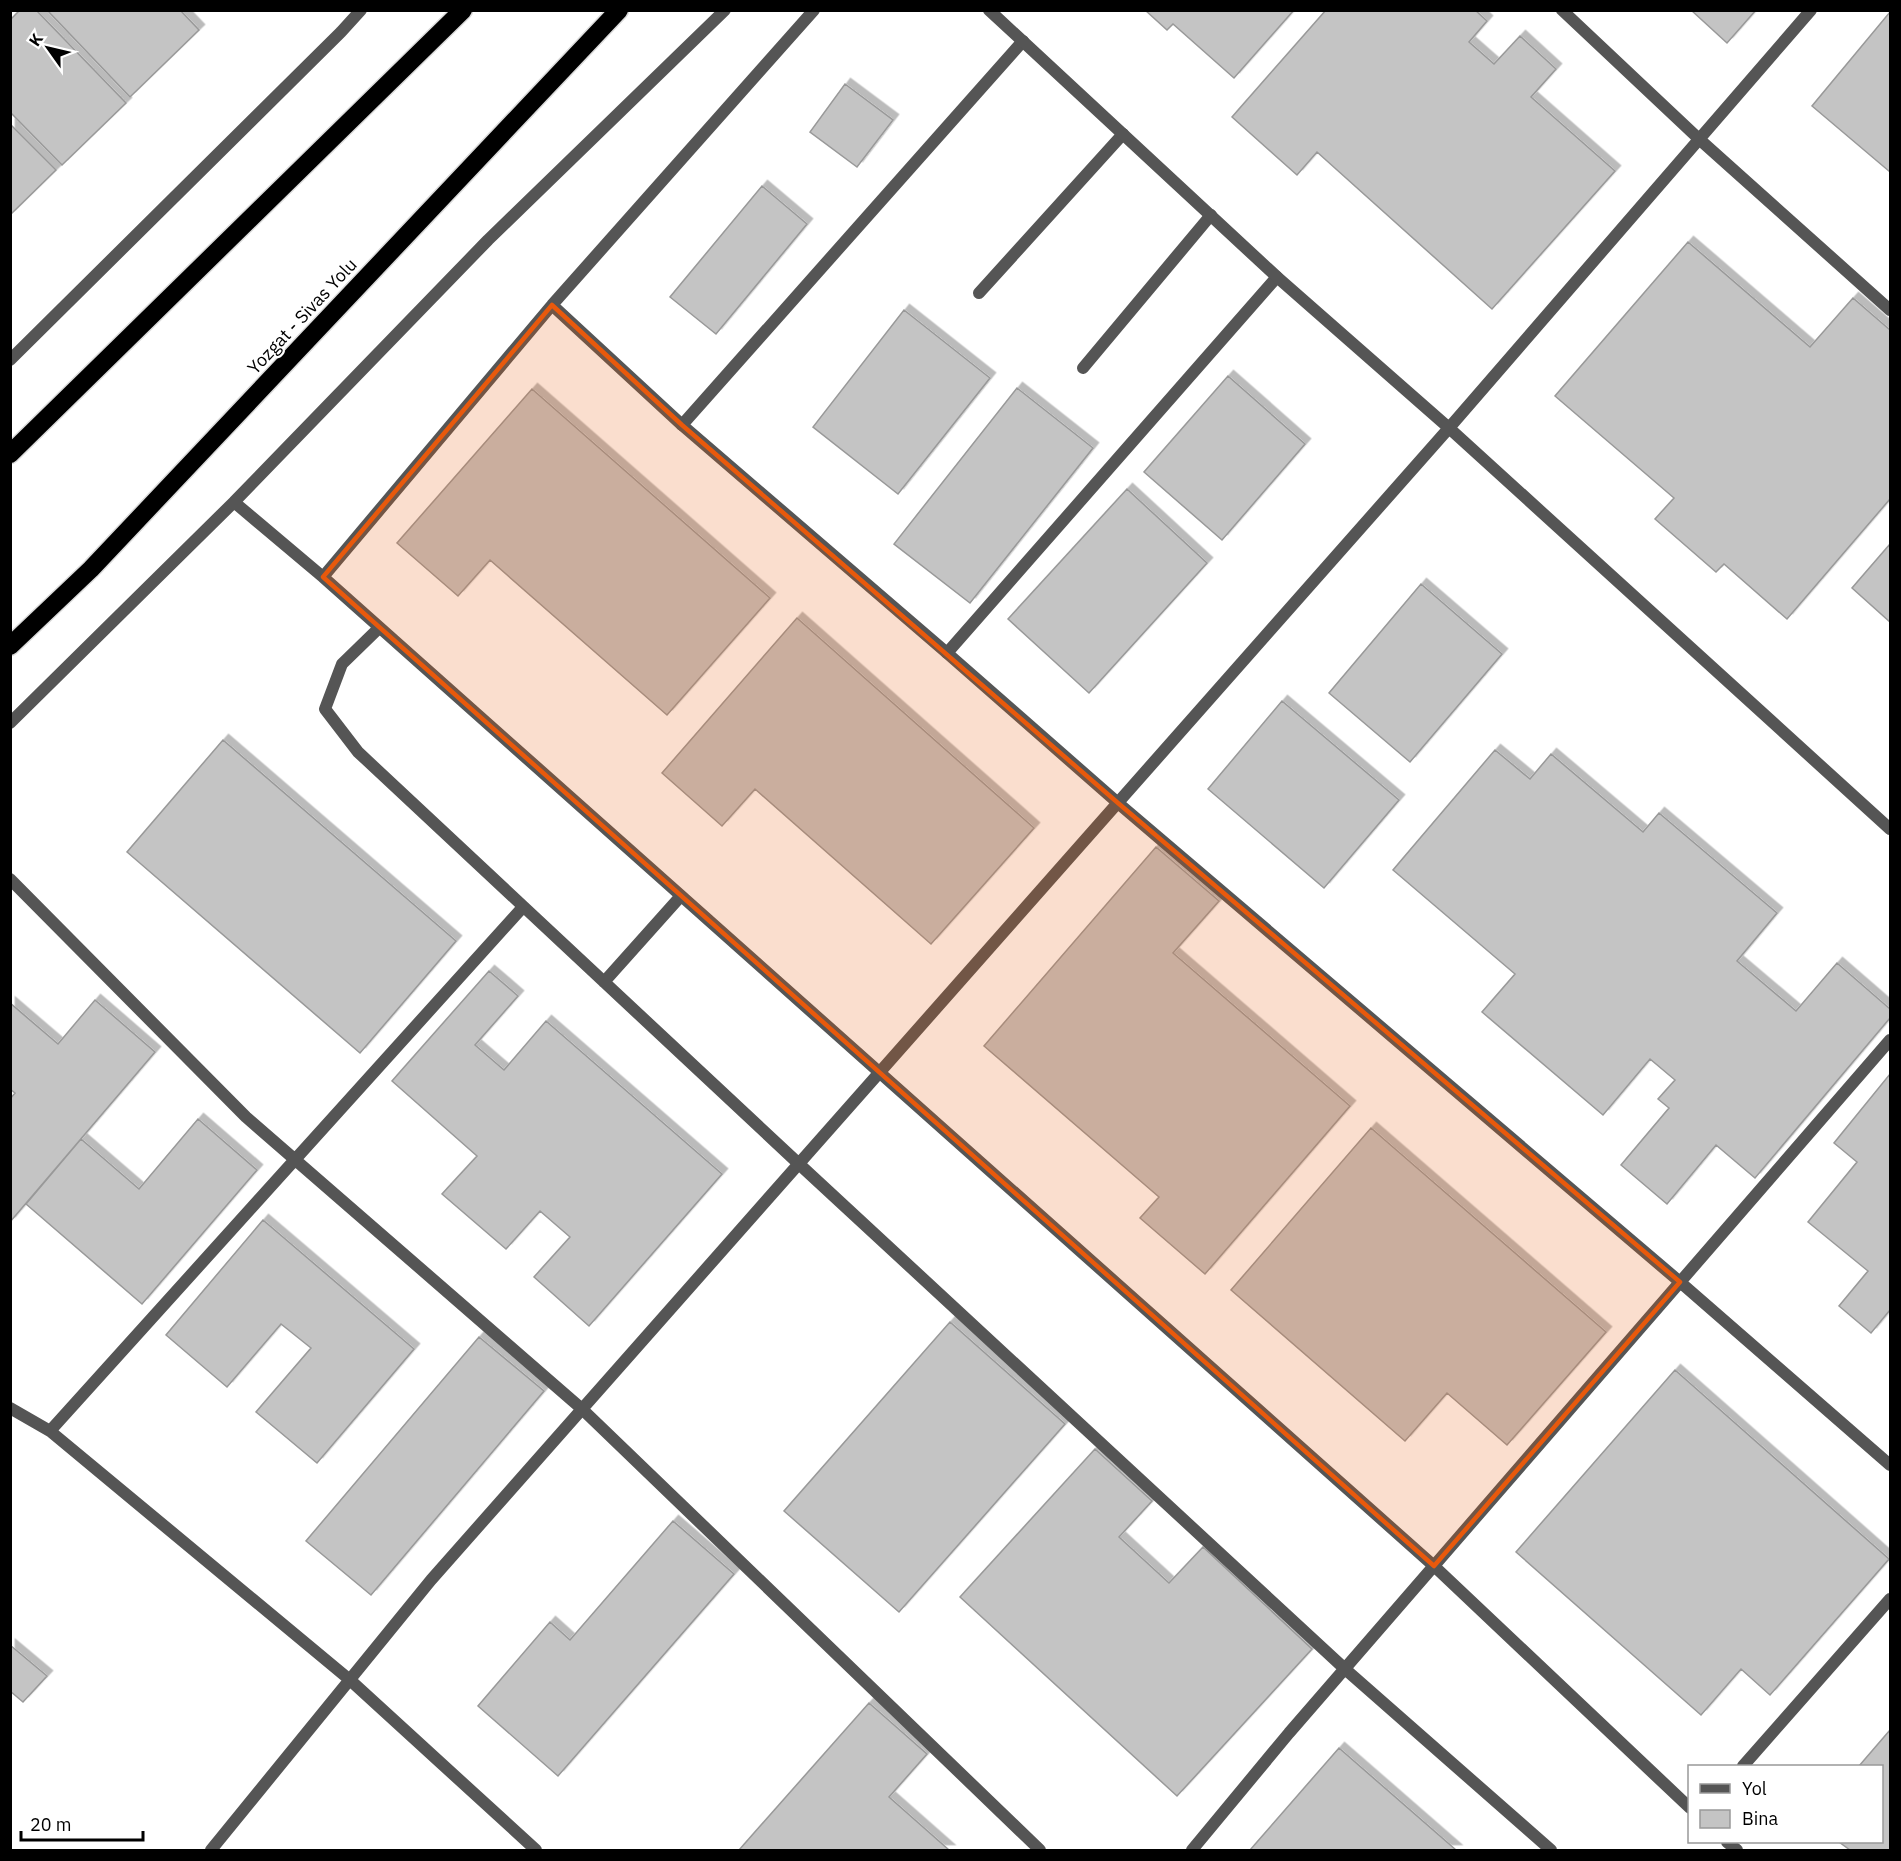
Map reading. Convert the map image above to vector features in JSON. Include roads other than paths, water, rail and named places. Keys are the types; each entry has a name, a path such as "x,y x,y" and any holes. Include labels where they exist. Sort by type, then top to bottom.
{"highway":[{"path":"10,454 463,10"},
{"name":"Yozgat - Sivas Yolu","path":"10,646 91,569 619,10"}],"street":[{"path":"10,360 361,10"},
{"path":"10,723 234,502 488,240 725,10"},
{"path":"323,577 552,305 814,10"},
{"path":"989,10 1277,277 1449,428 1890,830"},
{"path":"1562,10 1699,140 1890,310"},
{"path":"211,1851 431,1580 1449,428 1811,10"},
{"path":"682,425 1023,41"},
{"path":"979,293 1123,134"},
{"path":"1083,368 1211,215"},
{"path":"947,653 1277,277"},
{"path":"552,305 682,425 1118,803 1680,1282 1890,1466"},
{"path":"234,502 323,577 1434,1566 1688,1807"},
{"path":"379,628 342,664 325,709 358,752 1345,1669 1551,1851"},
{"path":"10,879 246,1117 582,1409 1040,1851"},
{"path":"604,982 680,897"},
{"path":"50,1431 523,907"},
{"path":"1192,1851 1288,1733 1890,1040"},
{"path":"10,1408 50,1431 350,1680 536,1851"},
{"path":"1745,1765 1890,1599"}]}
